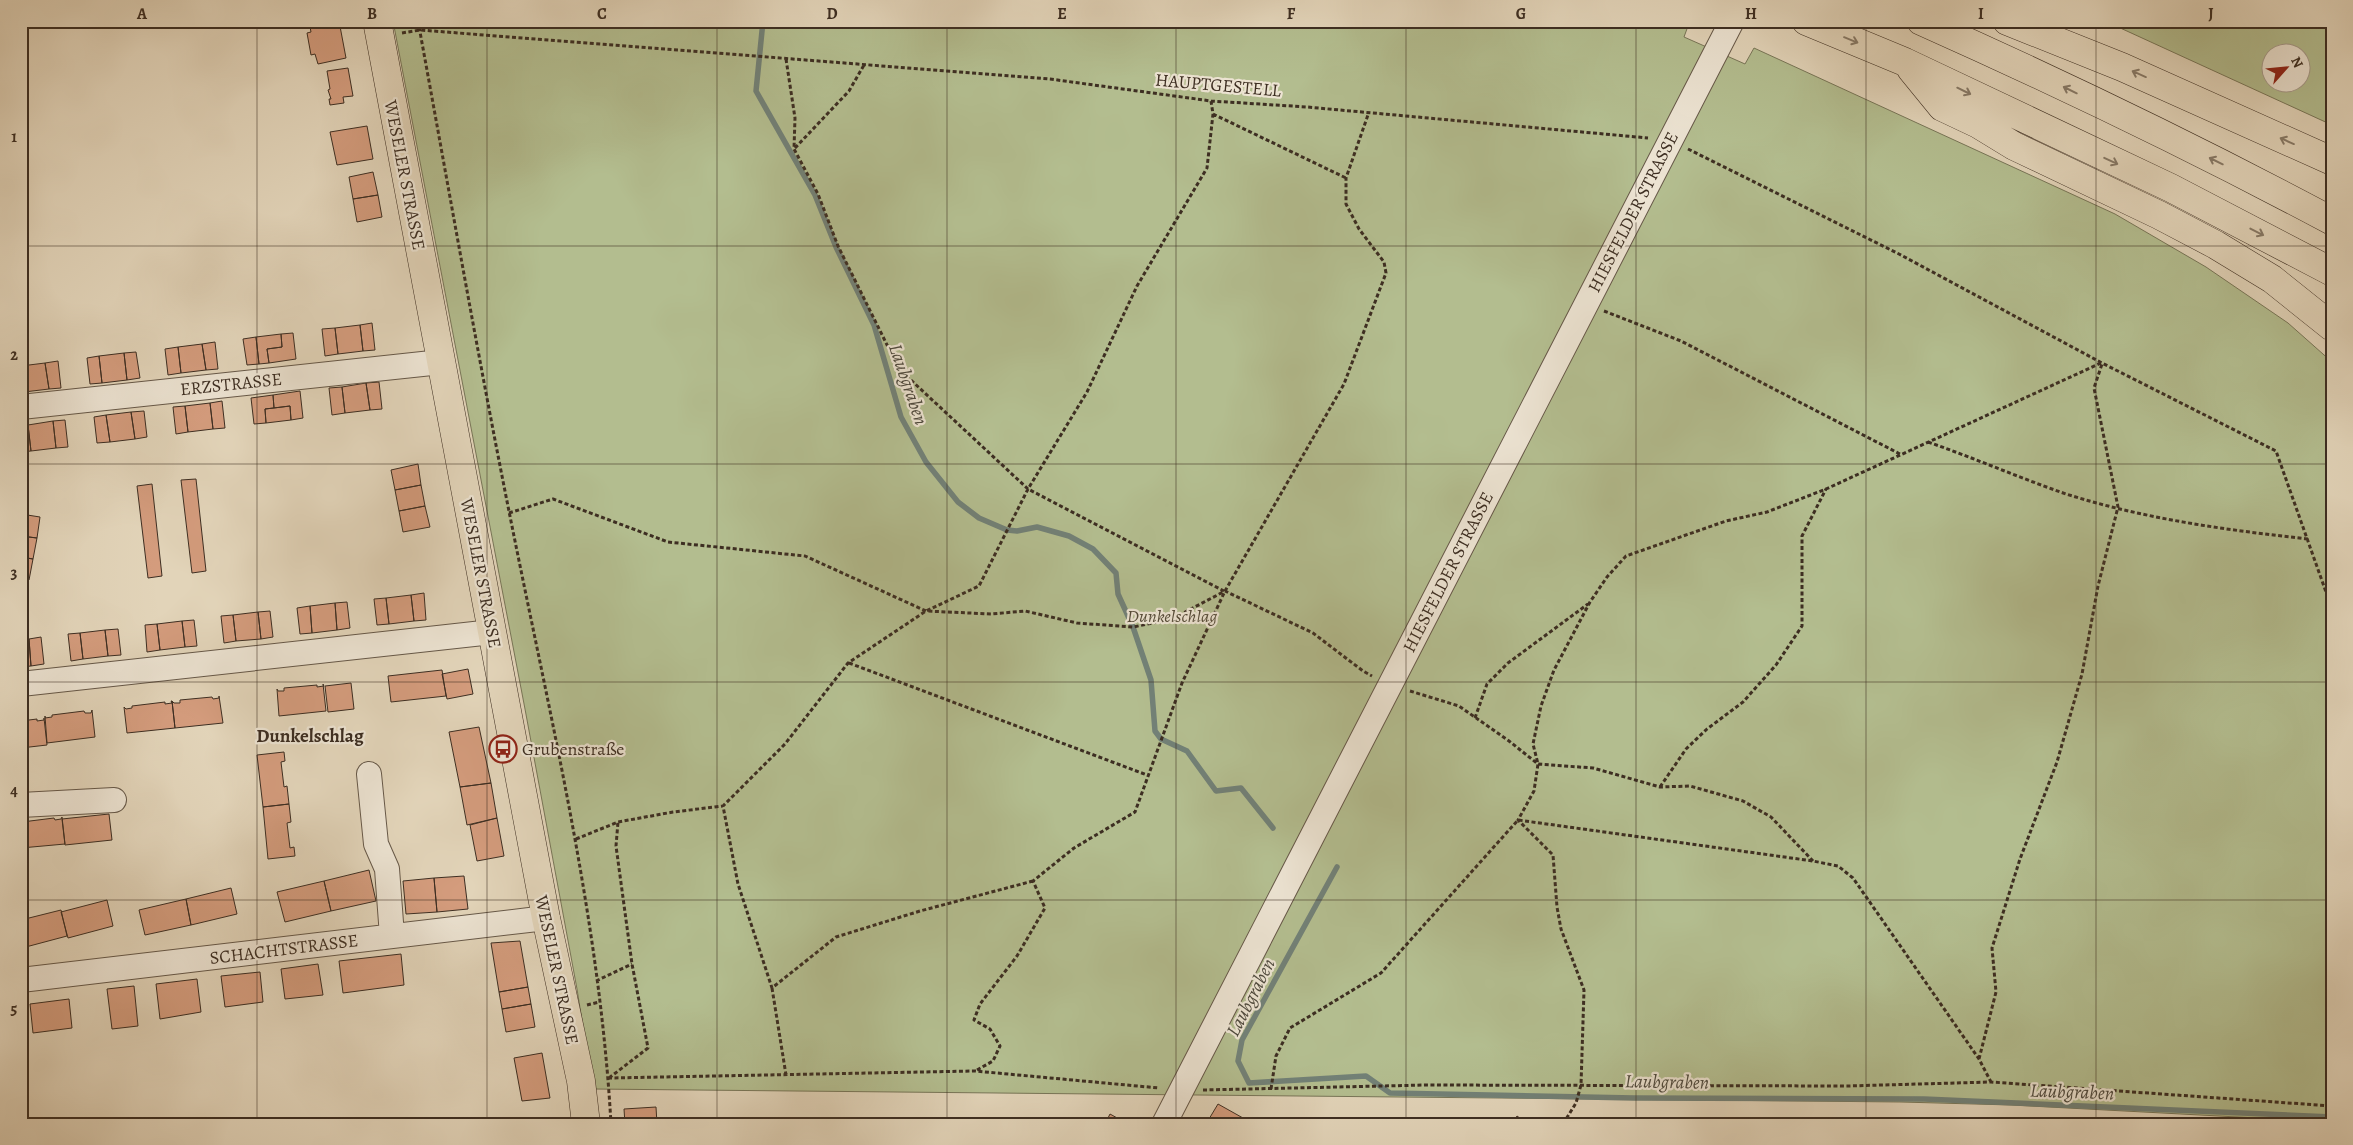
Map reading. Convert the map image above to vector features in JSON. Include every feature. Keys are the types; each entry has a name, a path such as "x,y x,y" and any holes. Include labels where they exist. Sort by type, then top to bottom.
{"main road":[{"path":"1806,21 1904,62 2171,188 2332,272"},
{"path":"1920,21 2051,80 2260,182 2332,220"},
{"path":"2006,21 2122,67 2332,161"},
{"name":"WESELER STRASSE","path":"378,29 546,918 581,1082 586,1124"},
{"path":"1904,62 1942,107 1978,124 2014,146 2159,215 2216,245 2272,279 2332,327"},
{"path":"1978,124 2018,137 2162,206 2332,301"}],"street":[{"name":"HIESFELDER STRASSE","path":"1164,1124 1727,31"},
{"name":"ERZSTRASSE","path":"21,407 441,362"},
{"path":"21,684 492,632"},
{"path":"368,774 376,844 387,869 392,936"},
{"path":"21,805 114,800"},
{"name":"SCHACHTSTRASSE","path":"21,980 546,918"}],"path":[{"path":"418,21 509,513 576,839 599,1002 608,1078 611,1124"},
{"path":"378,29 420,30"},
{"name":"HAUPTGESTELL","path":"420,30 1050,79 1211,101 1370,112 1654,138 1693,151 1890,250 2102,363 2276,451 2332,609"},
{"path":"786,59 795,118 794,149 818,194 838,246 899,369 1028,489 1225,591 1314,633 1363,671 1391,684 1459,706 1538,764 1593,768 1660,787 1690,786 1743,801 1771,817 1813,860"},
{"path":"794,149 850,91 864,65"},
{"path":"576,839 618,822 672,812 723,806 785,744 848,662 926,611 979,586 1028,489 1086,392 1137,286 1207,168 1213,114 1211,101"},
{"path":"772,988 836,937 920,911 1034,881 1074,848 1135,812 1182,683 1225,591 1344,384 1386,273 1384,262 1359,229 1346,204 1346,178 1370,112"},
{"path":"1213,114 1346,178"},
{"path":"1586,304 1681,341 1900,454"},
{"path":"1271,1089 1276,1056 1290,1028 1381,973 1518,820 1534,790 1538,764 1533,744 1541,706 1554,670 1590,602 1606,577 1626,556 1726,521 1767,512 1826,489 2102,363"},
{"path":"1979,1059 1996,992 1992,948 2020,859 2057,762 2077,691 2098,586 2118,507 2094,388 2102,363"},
{"path":"1927,442 2067,494 2169,520 2217,529 2308,539"},
{"path":"1660,787 1686,749 1742,702 1776,665 1802,626 1802,536 1826,489"},
{"path":"509,513 553,499 668,542 805,556 926,611 991,614 1025,611 1077,623 1133,627 1172,619 1225,591"},
{"path":"1475,718 1487,684 1508,663 1590,602"},
{"path":"848,662 1147,775"},
{"path":"723,806 738,884 772,988 786,1075"},
{"path":"1518,820 1813,860 1838,866 1853,878 1979,1059 1991,1082"},
{"path":"1518,820 1553,856 1556,907 1561,929 1584,990 1581,1085 1576,1103 1563,1124"},
{"path":"608,1078 648,1048 632,964 616,846 618,822"},
{"path":"975,1071 993,1061 1000,1046 990,1029 974,1020 980,1004 1017,956 1045,908 1034,881"},
{"path":"596,981 632,964"},
{"path":"608,1078 975,1071 1183,1090 1371,1086 1847,1086 1991,1082 2332,1106"}],"green space":[{"name":"Dunkelschlag","path":"393,21 1674,21 1688,26 1684,37 1745,64 1754,48 2115,214 2206,267 2288,323 2332,362 2332,1122 2011,1105 1901,1102 593,1089 577,989 525,709"},
{"path":"2105,21 2332,21 2332,125"}],"building":[{"path":"339,21 346,58 318,64 315,54 311,55 307,33 311,32 309,22"},
{"path":"348,68 353,96 343,97 344,103 330,105 329,99 331,99 328,90 330,89 327,71"},
{"path":"367,126 373,159 337,165 330,132"},
{"path":"373,172 378,195 353,199 349,177"},
{"path":"378,195 382,217 357,222 353,199"},
{"path":"372,323 375,350 363,351 360,325"},
{"path":"360,325 363,351 338,354 335,328"},
{"path":"335,328 338,354 325,356 322,329"},
{"path":"293,333 296,359 269,363 267,349 282,347 281,334"},
{"path":"281,334 282,347 267,349 269,363 259,364 256,337"},
{"path":"256,337 259,364 247,365 243,339"},
{"path":"215,342 218,369 206,370 202,344"},
{"path":"202,344 206,370 181,373 178,347"},
{"path":"178,347 181,373 168,375 165,349"},
{"path":"136,352 140,378 127,380 124,353"},
{"path":"124,353 127,380 102,383 99,356"},
{"path":"99,356 102,383 90,384 87,358"},
{"path":"58,361 61,388 49,389 45,363"},
{"path":"45,363 49,389 24,392 21,366"},
{"path":"21,371 24,392 21,393"},
{"path":"379,382 382,409 370,410 366,383"},
{"path":"366,383 370,410 345,413 342,387"},
{"path":"342,387 345,413 332,415 329,388"},
{"path":"300,391 303,418 291,420 290,406 274,408 273,395"},
{"path":"273,395 274,408 265,409 266,423 254,424 251,398"},
{"path":"222,401 225,428 213,429 210,403"},
{"path":"210,403 213,429 188,432 185,406"},
{"path":"185,406 188,432 176,434 173,407"},
{"path":"290,406 291,420 266,423 265,409"},
{"path":"144,411 147,437 135,439 131,412"},
{"path":"131,412 135,439 110,442 106,415"},
{"path":"106,415 110,442 97,443 94,417"},
{"path":"65,420 68,447 56,448 53,421"},
{"path":"53,421 56,448 31,451 28,425"},
{"path":"21,425 28,425 31,451 21,452"},
{"path":"418,464 421,485 395,490 391,470"},
{"path":"196,479 206,571 192,573 181,480"},
{"path":"152,484 162,576 148,578 137,486"},
{"path":"421,485 425,506 399,511 395,490"},
{"path":"425,506 430,527 403,532 399,511"},
{"path":"21,514 40,517 37,538 21,536"},
{"path":"21,536 37,538 33,559 21,557"},
{"path":"21,557 33,559 29,580 21,579"},
{"path":"424,593 426,620 414,621 411,595"},
{"path":"411,595 414,621 389,624 386,598"},
{"path":"386,598 389,624 377,625 374,599"},
{"path":"347,602 350,628 337,630 335,603"},
{"path":"335,603 337,630 312,633 310,606"},
{"path":"310,606 312,633 300,634 297,608"},
{"path":"270,611 273,637 261,639 258,612"},
{"path":"258,612 261,639 236,641 233,615"},
{"path":"233,615 236,641 224,643 221,616"},
{"path":"194,620 197,646 185,647 182,621"},
{"path":"182,621 185,647 160,650 157,624"},
{"path":"157,624 160,650 147,652 145,625"},
{"path":"118,629 121,655 108,656 105,630"},
{"path":"105,630 108,656 83,659 80,633"},
{"path":"80,633 83,659 71,661 68,634"},
{"path":"41,637 44,664 31,666 29,639"},
{"path":"29,639 31,666 21,667 21,640"},
{"path":"468,669 473,694 447,699 442,674"},
{"path":"442,670 446,696 391,702 388,676"},
{"path":"351,683 354,709 328,712 325,686"},
{"path":"323,686 326,711 279,716 277,689 278,691 284,691 284,688"},
{"path":"219,696 223,723 175,728 172,701 180,703 180,700 212,697 213,699 219,698"},
{"path":"172,701 175,728 127,733 124,707 126,709 132,708 132,706 165,702 165,704 172,703"},
{"path":"92,710 95,737 47,743 45,718 52,717 52,715 84,711 85,713 91,713"},
{"path":"44,718 47,745 21,748 21,721 37,719 37,721 44,720"},
{"path":"479,727 491,783 460,787 449,732"},
{"path":"284,752 285,761 281,762 284,787 287,786 289,804 263,807 257,755"},
{"path":"491,783 497,818 467,825 460,787"},
{"path":"289,804 291,822 287,823 290,848 294,847 295,856 268,859 263,807"},
{"path":"109,814 112,840 65,845 62,819"},
{"path":"62,817 65,844 21,848 22,822 54,818 55,820"},
{"path":"497,818 504,856 477,861 470,825"},
{"path":"369,870 376,901 331,911 324,881"},
{"path":"464,876 468,909 437,912 434,878"},
{"path":"434,878 437,912 406,914 403,881"},
{"path":"324,881 331,911 285,922 277,892"},
{"path":"231,888 237,914 191,925 186,899"},
{"path":"186,899 191,925 145,935 139,910"},
{"path":"107,900 113,926 68,938 61,912"},
{"path":"61,910 67,936 22,948 21,920"},
{"path":"520,941 528,987 499,992 491,943"},
{"path":"401,954 404,985 343,993 339,961"},
{"path":"318,964 323,995 285,999 281,969"},
{"path":"260,972 263,1002 225,1007 221,976"},
{"path":"197,979 201,1012 160,1019 156,984"},
{"path":"134,986 138,1026 112,1029 107,989"},
{"path":"528,987 531,1004 502,1009 499,992"},
{"path":"69,999 72,1028 33,1033 30,1004"},
{"path":"531,1004 535,1027 506,1032 502,1009"},
{"path":"542,1053 550,1098 522,1101 514,1058"},
{"path":"1218,1104 1243,1118 1239,1124 1206,1124"},
{"path":"656,1107 657,1124 625,1124 624,1109"},
{"path":"1110,1114 1128,1124 1105,1124"},
{"path":"1517,1116 1528,1124 1512,1124"}],"waterway":[{"name":"Laubgraben","path":"763,21 756,91 815,195 836,247 874,325 901,417 926,462 958,502 979,518 1007,530 1017,531 1037,527 1069,536 1093,549 1116,573 1118,594 1133,627 1151,680 1155,731 1161,739 1187,751 1216,791 1241,788 1273,828"},
{"name":"Laubgraben","path":"1337,867 1242,1040 1238,1061 1249,1083 1366,1076 1390,1093 1634,1098 1924,1099 2332,1117"}],"railway":[{"path":"21,35 23,21"}],"place":[{"name":"Grubenstraße","path":"503,749"}],"district":[{"name":"Dunkelschlag","path":"310,735"}]}
